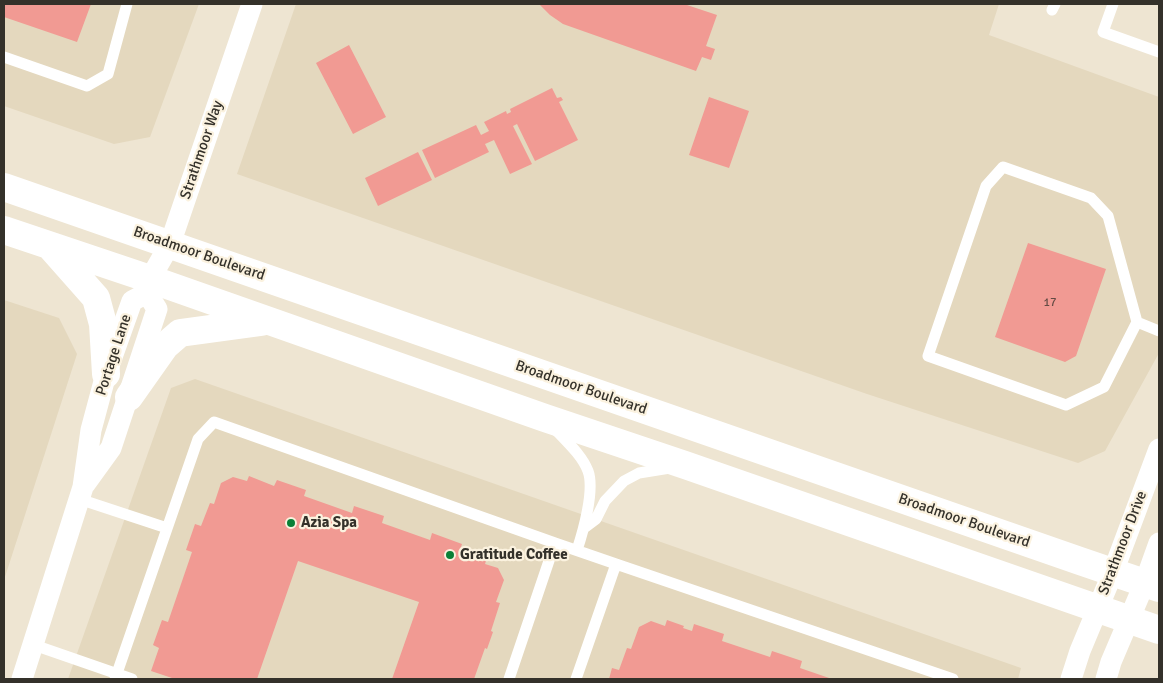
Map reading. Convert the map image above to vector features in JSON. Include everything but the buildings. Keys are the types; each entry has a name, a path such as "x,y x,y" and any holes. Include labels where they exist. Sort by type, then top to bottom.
{"main road":[{"name":"Broadmoor Boulevard","path":"4,187 1152,585"},
{"path":"4,230 48,245 149,286 266,321 1098,609 1130,618 1159,630"},
{"path":"48,245 96,298 104,324 106,374"},
{"path":"129,397 165,346 180,333 266,321"}],"street":[{"name":"Strathmoor Way","path":"149,286 170,244 252,4"},
{"name":"Portage Lane","path":"22,679 81,493 91,430 106,374 132,301 149,286 157,309 129,397 111,448 81,493"},
{"name":"Strathmoor Drive","path":"1071,679 1080,651 1113,572 1159,449"},
{"path":"1106,679 1111,662 1130,618 1152,585 1159,543"}],"lane":[{"path":"4,57 87,86 108,74 127,4"},
{"path":"1113,4 1104,32 1159,52"},
{"path":"1004,168 1091,198 1108,216 1137,322 1104,387 1066,405 928,356 986,186 1004,168"},
{"path":"1137,322 1159,331"},
{"path":"545,418 577,453 589,472 589,491 584,528 577,550"},
{"path":"116,676 198,439 214,422 555,543 953,679"},
{"path":"584,528 596,519 605,500 624,481 639,472 685,465"},
{"path":"81,493 167,528"},
{"path":"509,679 555,543"},
{"path":"576,679 616,564"},
{"path":"34,645 116,676 132,679"}],"shaded area":[{"path":"4,4 199,4 150,137 114,144 4,106"},
{"path":"296,4 999,4 989,35 1159,97 1159,353 1105,451 1078,463 867,394 237,174"},
{"path":"4,300 59,318 77,354 4,580"},
{"path":"195,379 1021,668 1018,679 68,679 171,388"}],"place":[{"name":"Azia Spa","path":"291,523"},
{"name":"Gratitude Coffee","path":"450,555"}]}
